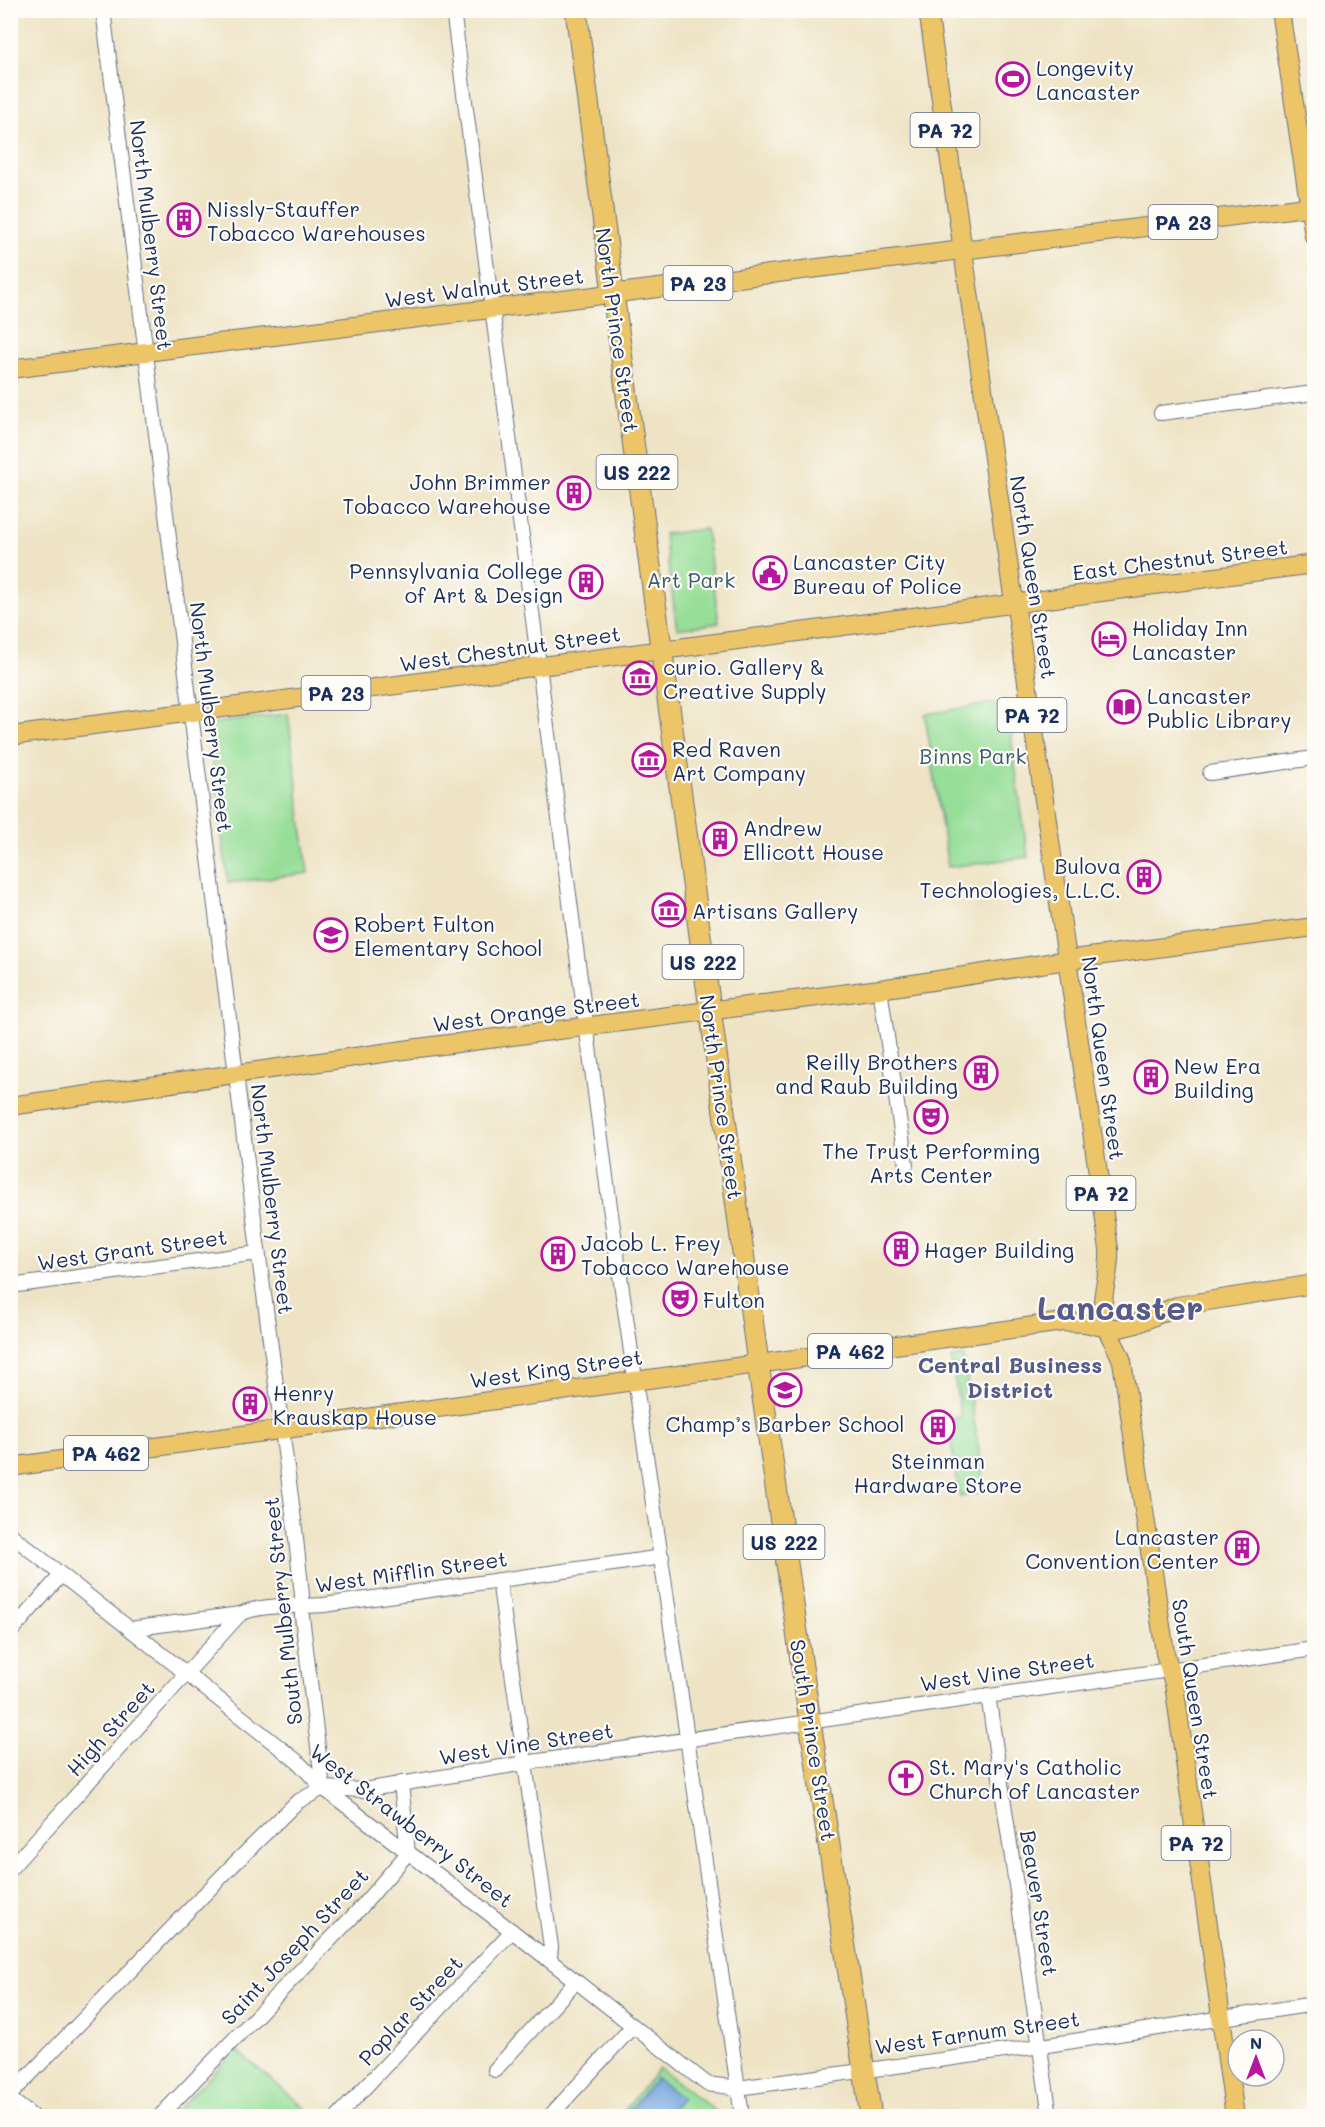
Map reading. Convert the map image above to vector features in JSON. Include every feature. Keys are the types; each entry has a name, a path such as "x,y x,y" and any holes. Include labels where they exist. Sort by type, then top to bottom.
{"highway":[{"name":"North Prince Street","path":"576,10 758,1363"},
{"name":"South Prince Street","path":"758,1363 810,1722 871,2116"}],"main road":[{"name":"North Queen Street","path":"928,10 1109,1249 1109,1270 1103,1308 1107,1328"},
{"path":"1281,10 1312,206 1314,236"},
{"name":"PA 23","path":"962,250 1312,206"},
{"name":"West Walnut Street","path":"10,369 962,250"},
{"name":"East Chestnut Street","path":"1015,603 1314,564"},
{"name":"West Chestnut Street","path":"10,736 1015,603"},
{"name":"West Orange Street","path":"10,1106 880,989 1068,960 1314,927"},
{"name":"PA 462","path":"1107,1328 1136,1324 1177,1306 1314,1284"},
{"name":"West King Street","path":"10,1467 1062,1322 1085,1323 1107,1328"},
{"name":"South Queen Street","path":"1107,1328 1122,1361 1165,1653 1174,1684 1235,2116"}],"street":[{"name":"North Mulberry Street","path":"103,10 282,1429"},
{"path":"453,10 586,1027 742,2116"},
{"path":"1161,412 1314,393"},
{"path":"1210,773 1314,758"},
{"path":"880,989 906,1165"},
{"name":"West Grant Street","path":"10,1286 258,1253"},
{"name":"South Mulberry Street","path":"282,1429 323,1788"},
{"name":"West Strawberry Street","path":"10,1534 298,1762 323,1788 512,1931 708,2084 738,2088"},
{"name":"West Mifflin Street","path":"130,1629 240,1614 247,1611 324,1605 662,1557"},
{"path":"10,1633 61,1575"},
{"path":"499,1580 551,1947 548,1959"},
{"name":"High Street","path":"10,1869 240,1614"},
{"name":"West Vine Street","path":"323,1788 364,1790 525,1764 1314,1648"},
{"name":"Beaver Street","path":"988,1695 1050,2116"},
{"path":"402,1783 408,1853"},
{"path":"32,2116 10,2097 229,1869 297,1802 323,1788"},
{"name":"Saint Joseph Street","path":"160,2116 357,1912 408,1853"},
{"name":"Poplar Street","path":"338,2116 512,1931"},
{"path":"495,2070 576,1982"},
{"name":"West Farnum Street","path":"738,2088 1041,2046 1314,2004"},
{"path":"550,2116 633,2026"}],"green space":[{"name":"Art Park","path":"706,529 719,623 677,629 664,534"},
{"name":"Binns Park","path":"1006,701 1028,857 948,867 925,714"},
{"path":"288,714 308,873 228,883 208,724"},
{"path":"963,1356 986,1492 960,1497 947,1419 961,1417 951,1358"},
{"path":"236,2050 314,2116 171,2116"},
{"path":"659,2068 722,2116 620,2116"}],"water":[{"path":"656,2078 682,2098 667,2116 625,2116"}],"place":[{"name":"Longevity Lancaster","path":"1013,79"},
{"name":"Nissly-Stauffer Tobacco Warehouses","path":"184,220"},
{"name":"John Brimmer Tobacco Warehouse","path":"574,493"},
{"name":"Lancaster City Bureau of Police","path":"770,573"},
{"name":"Pennsylvania College of Art & Design","path":"586,582"},
{"name":"Holiday Inn Lancaster","path":"1109,639"},
{"name":"curio. Gallery & Creative Supply","path":"640,678"},
{"name":"Lancaster Public Library","path":"1124,707"},
{"name":"Red Raven Art Company","path":"649,760"},
{"name":"Andrew Ellicott House","path":"720,839"},
{"name":"Bulova Technologies, L.L.C.","path":"1144,877"},
{"name":"Artisans Gallery","path":"669,910"},
{"name":"Robert Fulton Elementary School","path":"331,935"},
{"name":"Reilly Brothers and Raub Building","path":"981,1073"},
{"name":"New Era Building","path":"1151,1077"},
{"name":"The Trust Performing Arts Center","path":"931,1117"},
{"name":"Hager Building","path":"901,1249"},
{"name":"Jacob L. Frey Tobacco Warehouse","path":"558,1254"},
{"name":"Fulton","path":"680,1299"},
{"name":"Champ’s Barber School","path":"785,1390"},
{"name":"Henry Krauskap House","path":"250,1404"},
{"name":"Steinman Hardware Store","path":"938,1427"},
{"name":"Lancaster Convention Center","path":"1242,1548"},
{"name":"St. Mary's Catholic Church of Lancaster","path":"906,1778"}],"district":[{"name":"Lancaster","path":"1120,1306"},
{"name":"Central Business District","path":"1010,1376"}]}
